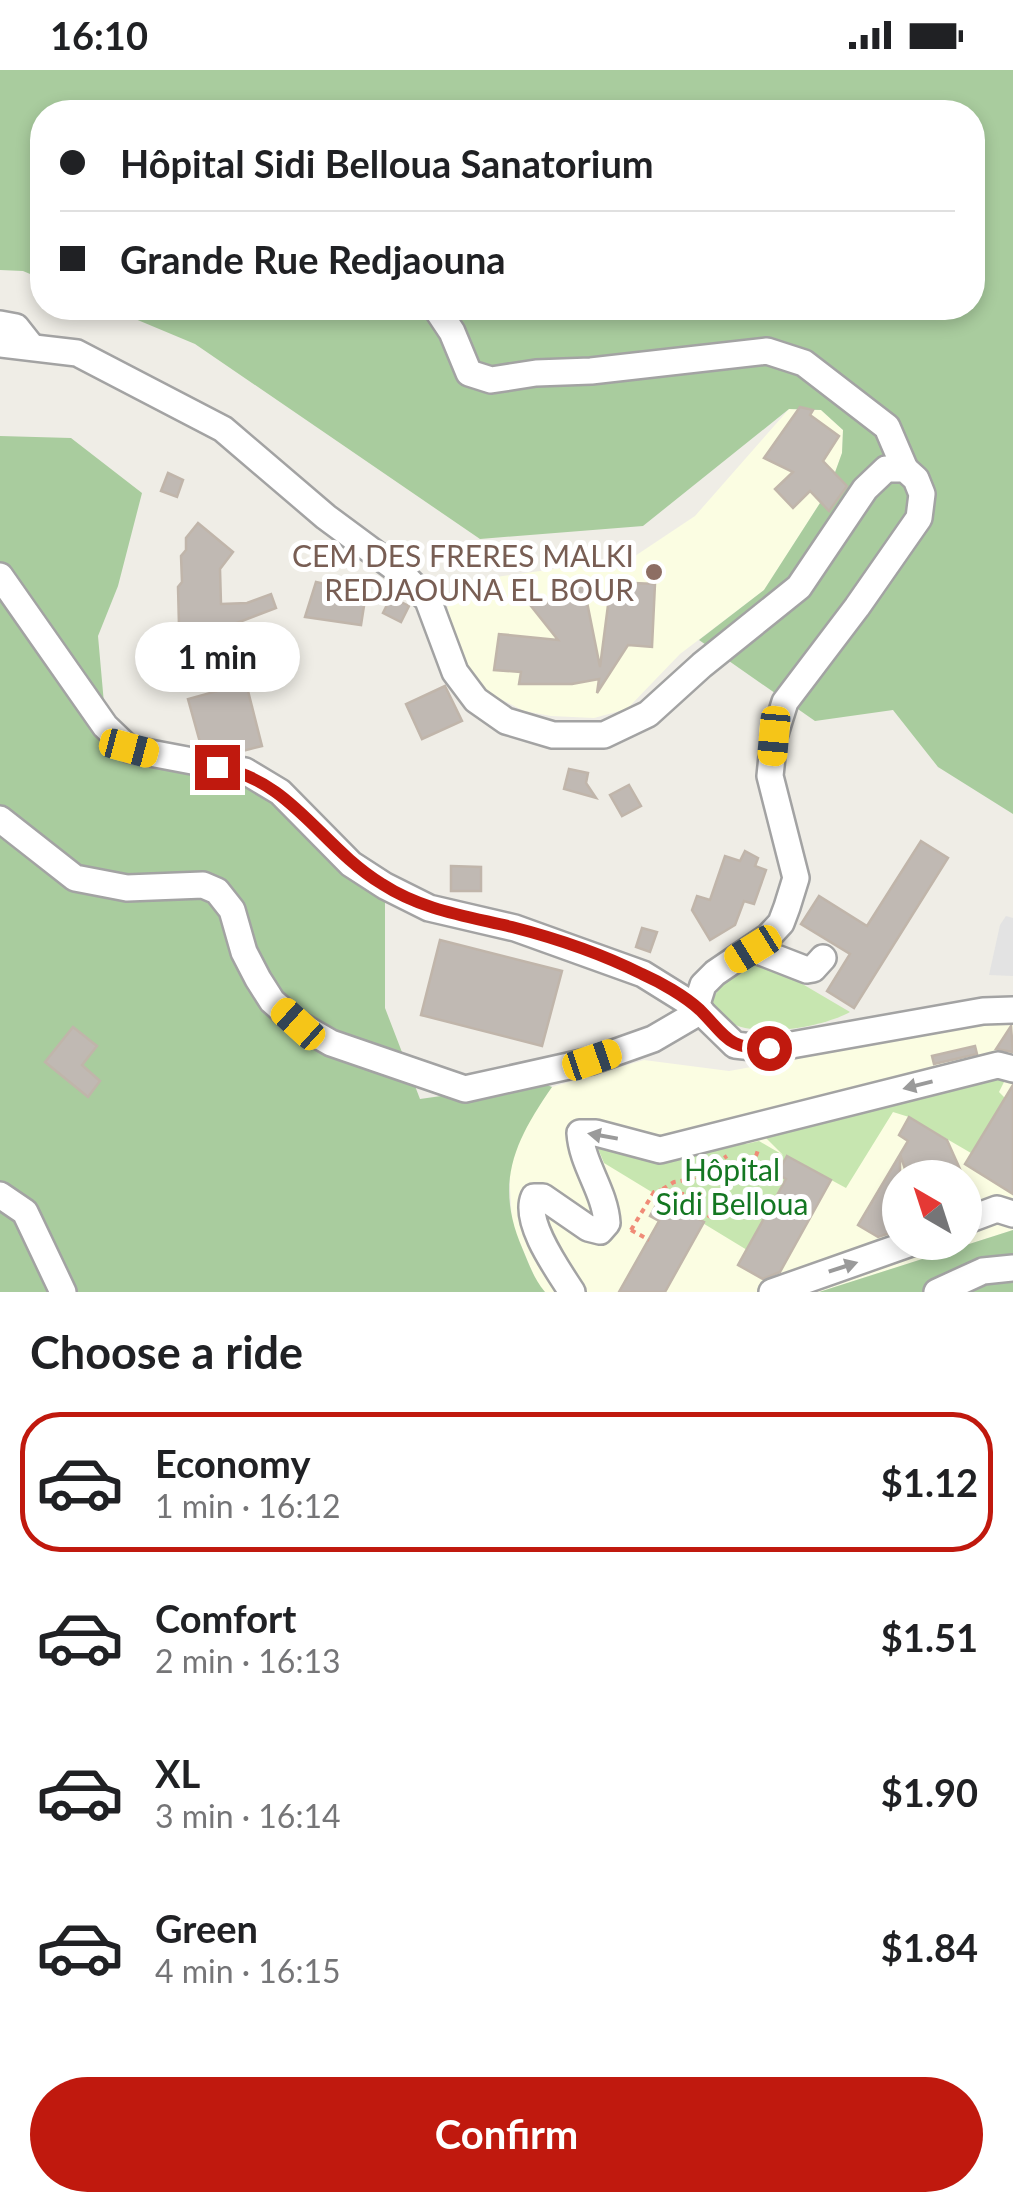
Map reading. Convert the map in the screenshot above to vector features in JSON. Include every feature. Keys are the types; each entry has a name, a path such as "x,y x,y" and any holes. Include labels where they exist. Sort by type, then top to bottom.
{"street":[{"path":"0,818 75,878 128,888 203,884 217,890 232,910 244,952 258,980 272,1001 298,1024 331,1043 466,1089 592,1060 652,1039 699,1009 703,985 781,923 796,878 770,776 774,736 785,702 919,518 922,494 916,479 905,470 888,427 804,363 767,351 591,371 536,372 491,380 469,373 444,320"},
{"path":"0,324 16,327 31,346"},
{"path":"0,344 77,353 223,430 326,517 399,571 428,600 455,672 476,700 506,721 554,735 604,735 648,714 799,587 865,489 886,470 905,470"},
{"path":"0,576 106,726 129,748 244,772 280,792 350,864 385,886 429,908 516,928 643,974 699,1009 735,1046 749,1049 796,1044 984,1011 1013,1010"},
{"path":"753,949 807,970 823,958"},
{"path":"572,1292 549,1256 530,1206 534,1197 543,1196 588,1228 600,1231 607,1223 606,1208 581,1149 580,1133 596,1133 660,1150 998,1065 1013,1069"},
{"path":"0,1195 26,1212 63,1292"},
{"path":"982,1215 998,1209 1013,1214"},
{"path":"772,1292 882,1253"},
{"path":"937,1292 983,1271 1013,1268"}],"path":[{"path":"661,1190 711,1217 722,1192 754,1162 759,1147 755,1136 770,1122"},
{"path":"631,1230 654,1192 700,1174 737,1149"},
{"path":"661,1190 694,1196 722,1192"}],"shaded area":[{"name":"CEM DES FRERES MALKI REDJAOUNA EL BOUR","path":"789,409 821,410 843,430 842,453 829,489 764,590 680,654 627,709 594,718 551,716 524,711 489,693 461,656 449,614 446,598 461,582 632,558 695,516"},
{"path":"1006,916 1013,918 1013,976 989,975 1000,925"},
{"path":"1013,1020 1013,1230 982,1240 982,1160 882,1160 882,1260 919,1260 819,1292 545,1292 537,1283 512,1224 509,1168 525,1126 552,1087 644,1060 729,1071"}],"green space":[{"path":"0,70 1013,70 1013,814 938,767 893,710 815,721 699,640 764,590 829,489 842,453 843,430 821,410 789,409 643,526 480,539 195,344 138,320 985,320 985,100 30,100 30,274 0,270"},
{"path":"0,436 71,438 142,493 118,586 98,636 106,726 129,749 245,771 385,886 385,1008 420,1099 539,1082 552,1087 518,1145 509,1184 514,1226 545,1292 0,1292"},
{"path":"755,956 850,1012 796,1028 752,1029 733,1024 719,1014 712,999 730,974"},
{"name":"Hôpital Sidi Belloua","path":"998,1071 1008,1074 999,1092 1005,1098 971,1153 909,1117 893,1112 846,1188 787,1156 777,1174 786,1179 747,1250 604,1163 597,1146 736,1138 746,1144 759,1141 783,1155 766,1138"},
{"path":"1013,1230 1013,1292 819,1292 919,1260 982,1260 982,1240"}],"building":[{"path":"800,407 813,410 810,415 839,436 823,461 847,486 829,511 810,491 793,508 775,489 793,472 764,458"},
{"path":"168,473 183,480 177,497 161,491"},
{"path":"198,523 233,552 220,569 221,604 247,603 271,594 276,608 221,629 214,624 179,626 181,556 186,550 186,538"},
{"path":"316,582 366,593 361,625 305,617"},
{"path":"611,582 655,584 652,647 628,645 597,693 599,679 572,684 519,684 521,672 494,670 499,634 558,640 527,601 550,603 550,587 584,587 600,667"},
{"path":"391,597 409,606 401,622 383,613"},
{"path":"246,683 262,746 235,753 201,746 188,699"},
{"path":"445,686 462,721 422,739 406,704"},
{"path":"569,769 588,773 586,783 596,798 564,789"},
{"path":"629,785 641,806 622,816 610,795"},
{"path":"921,841 948,858 854,1008 827,991 850,954 801,924 819,896 867,926"},
{"path":"745,851 758,858 755,866 766,870 754,904 744,901 735,925 710,940 692,910 697,896 710,900 725,856 740,861"},
{"path":"451,866 481,867 481,891 451,891"},
{"path":"642,928 657,932 650,952 636,947"},
{"path":"440,940 562,971 542,1046 421,1015"},
{"path":"1011,1026 1013,1052 996,1049"},
{"path":"73,1027 97,1046 82,1065 100,1081 88,1097 45,1062"},
{"path":"975,1046 977,1054 934,1064 932,1056"},
{"path":"1013,1085 1013,1194 982,1175 982,1160 967,1160"},
{"path":"909,1117 947,1140 956,1160 902,1160 900,1154 908,1141 899,1135"},
{"path":"787,1156 831,1180 780,1272 763,1279 738,1265 786,1179 777,1174"},
{"path":"882,1184 882,1236 858,1225"},
{"path":"660,1198 704,1222 665,1292 619,1292 659,1221 650,1216"}],"place":[{"name":"CEM DES FRERES MALKI REDJAOUNA EL BOUR","path":"654,572"}],"route":[{"path":"217,767 244,772 280,792 350,864 385,886 429,908 516,928 643,974 696,1007 735,1046 769,1048"}]}
